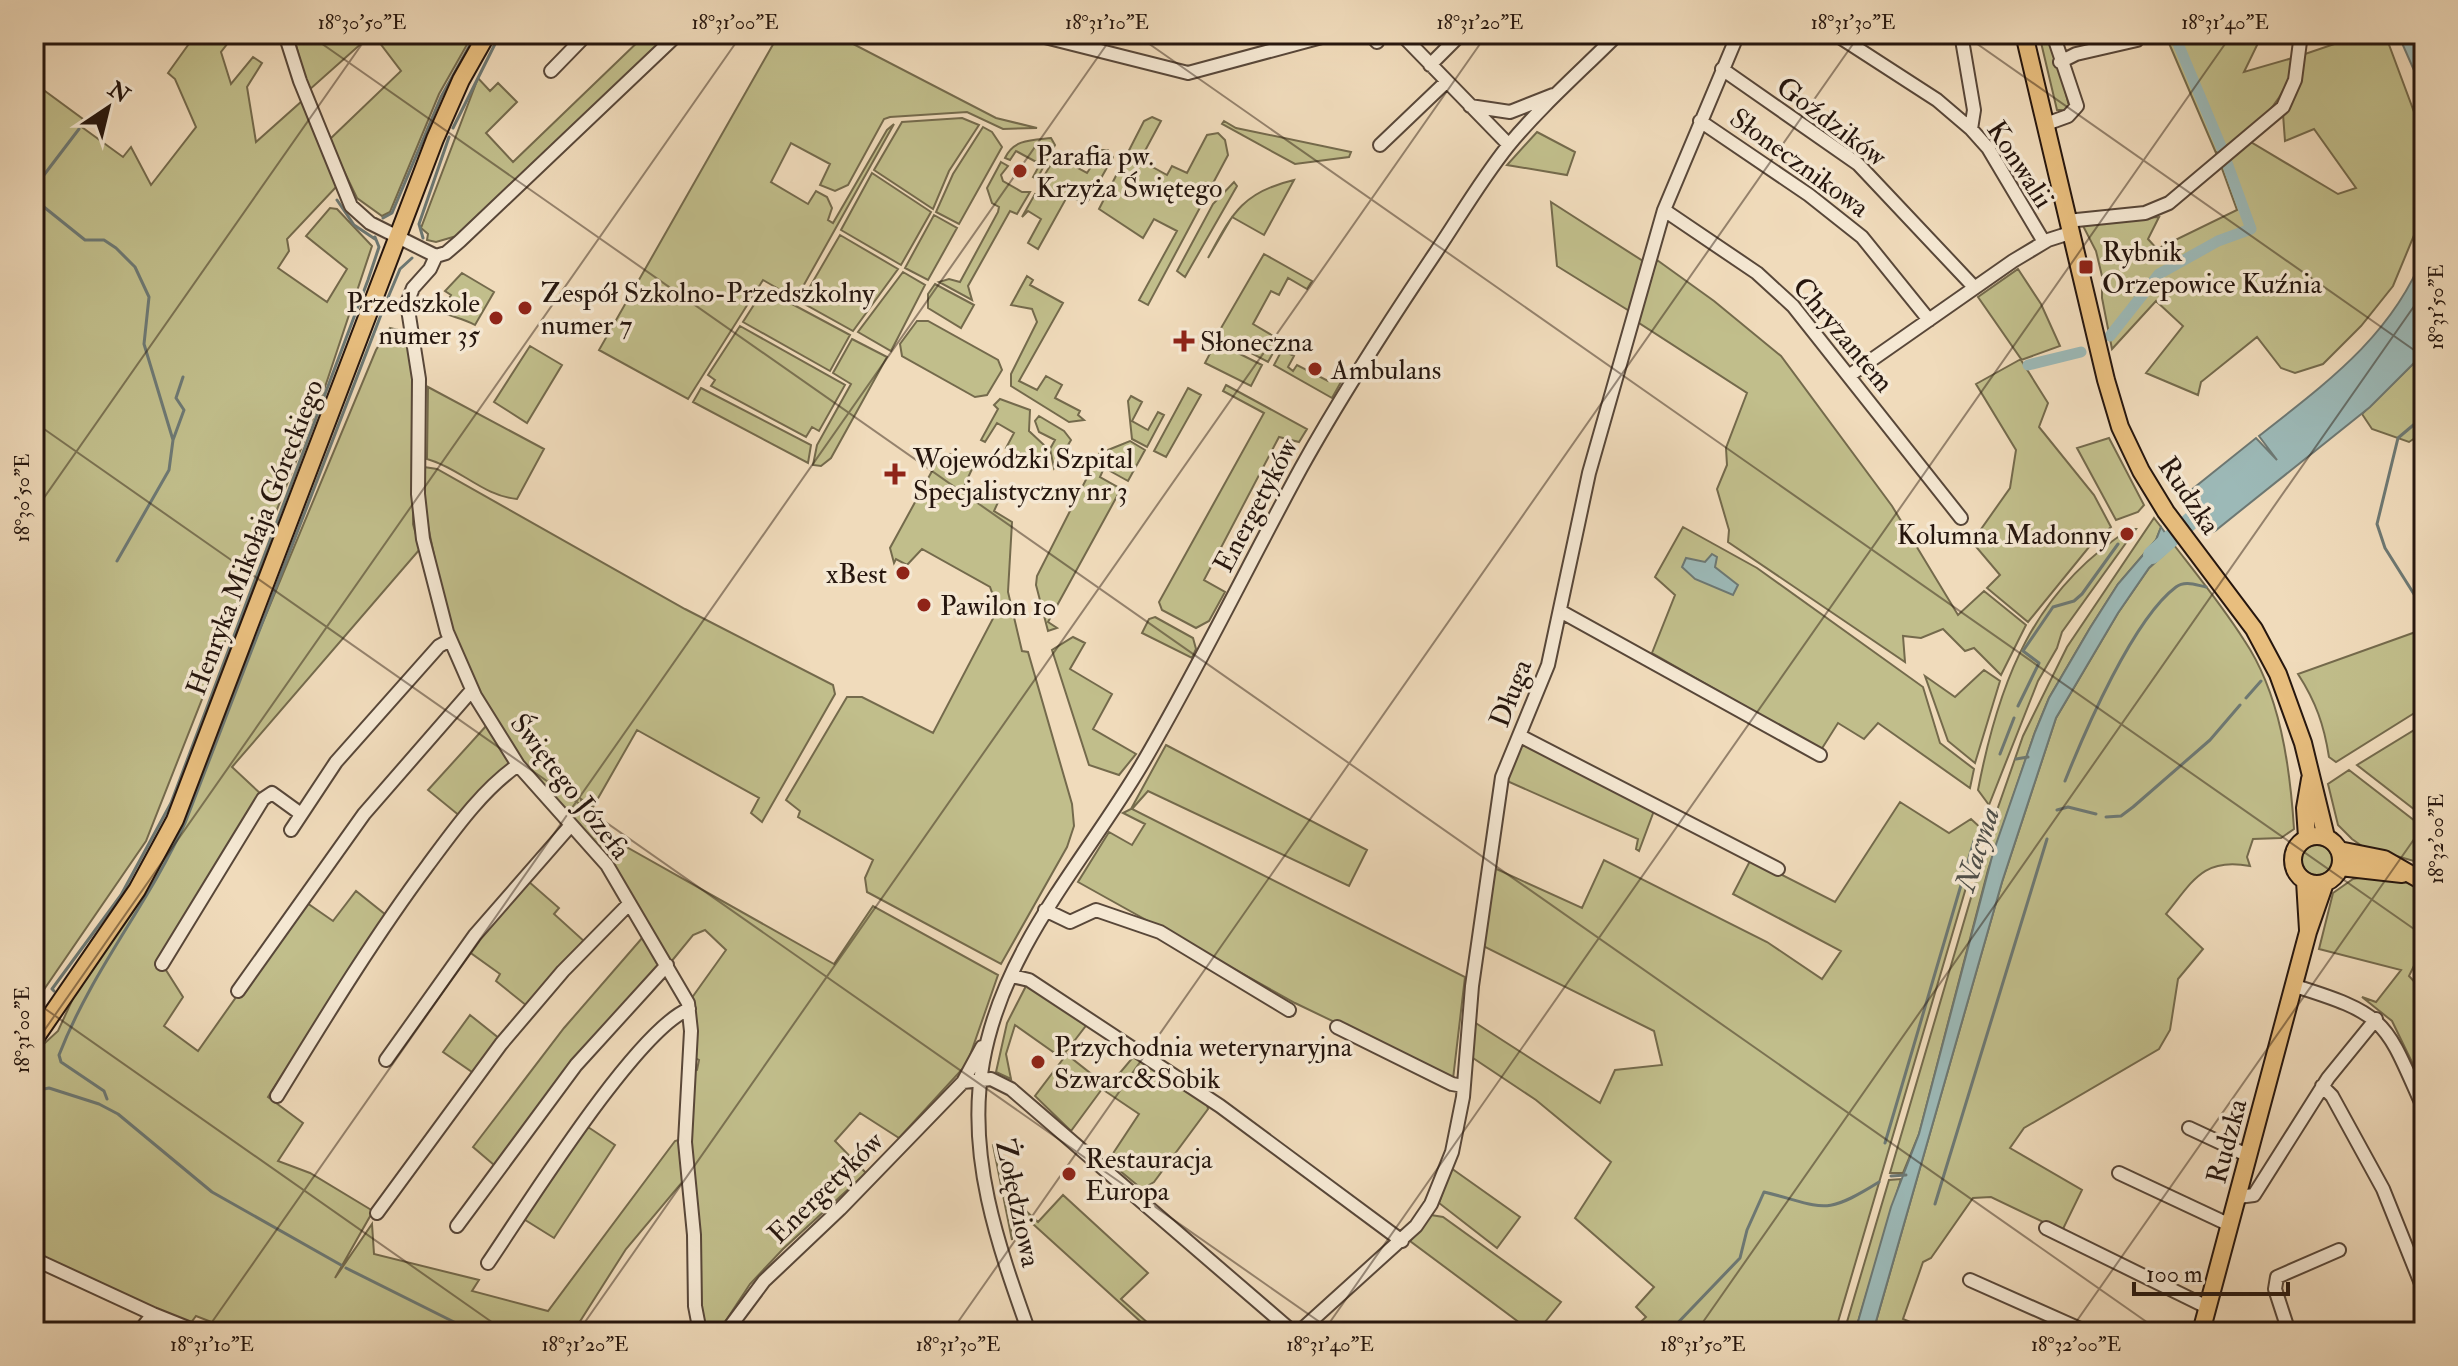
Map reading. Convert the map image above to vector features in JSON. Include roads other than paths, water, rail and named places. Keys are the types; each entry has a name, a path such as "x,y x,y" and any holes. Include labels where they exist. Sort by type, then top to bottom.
{"main road":[{"name":"Henryka Mikołaja Góreckiego","path":"34,1040 137,890 175,820 397,238 453,97 487,34"},
{"name":"Rudzka","path":"2024,34 2114,410 2134,458 2166,512 2265,649 2290,706 2321,807 2326,837"},
{"name":"Rudzka","path":"2307,837 2305,808 2310,779"},
{"path":"2340,859 2325,883 2305,881 2295,871 2292,860 2295,848 2307,837 2326,837 2340,859 2418,879"},
{"name":"Rudzka","path":"2305,881 2308,932"},
{"name":"Rudzka","path":"2201,1332 2308,932 2325,883"}],"street":[{"path":"285,34 347,199 362,217 436,256"},
{"path":"551,71 587,34"},
{"name":"Świętego Józefa","path":"678,34 460,241 447,252 436,256 412,290 407,307 414,333 420,398 420,521 450,640 472,690 518,765 607,865 667,965 689,1009 685,1142 694,1235 695,1306 700,1332"},
{"path":"1039,35 1188,73 1333,34"},
{"path":"1401,34 1509,145"},
{"path":"1430,65 1461,34"},
{"name":"Energetyków","path":"726,1332 764,1281 849,1200 963,1082 988,1036 1012,976 1045,910 1147,756 1338,403 1478,186 1509,145 1618,34"},
{"name":"Długa","path":"1296,1332 1402,1241 1426,1213 1457,1137 1472,986 1502,777 1548,665 1589,473 1664,210 1738,34"},
{"name":"Konwalii","path":"1835,34 1937,100 1971,129 1988,148 2044,242"},
{"path":"1961,34 1974,110 1971,129"},
{"path":"2046,124 2068,116 2077,106 2053,34"},
{"path":"1850,375 1974,287 2068,227 2148,213 2169,203 2283,107 2295,80 2301,34"},
{"path":"2060,62 2076,54 2137,40"},
{"name":"Goździków","path":"1722,69 1858,164 1974,287"},
{"path":"1380,145 1446,82"},
{"path":"1470,106 1510,112 1560,92"},
{"name":"Słonecznikowa","path":"1700,121 1809,195 1862,237 1929,320"},
{"name":"Chryzantem","path":"1664,210 1757,273 1793,306 1961,518"},
{"path":"1560,611 1820,755"},
{"path":"291,830 336,762 439,646 450,640"},
{"path":"238,991 364,814 472,690"},
{"path":"1520,736 1778,869"},
{"path":"277,1096 404,897 450,834 493,786 518,765"},
{"path":"162,964 263,799 272,793 301,814"},
{"path":"386,1060 475,935 571,825"},
{"path":"377,1213 518,1024 629,904"},
{"path":"1045,910 1070,922 1096,910 1154,930 1289,1010"},
{"path":"457,1226 576,1065 667,965"},
{"path":"1012,976 1029,980 1220,1106 1402,1241"},
{"path":"2295,986 2358,1007 2376,1019 2393,1041 2424,1109"},
{"path":"488,1263 636,1055 679,1013 689,1009"},
{"path":"2238,1197 2254,1195 2322,1086 2376,1019"},
{"path":"1337,1027 1452,1084 1463,1086"},
{"name":"Energetyków","path":"980,1081 988,1036"},
{"name":"Żołędziowa","path":"980,1081 978,1126 987,1197 997,1241 1029,1332"},
{"path":"963,1082 997,1081 1018,1094 1296,1332"},
{"path":"2322,1086 2332,1096 2383,1189 2424,1291"},
{"path":"2189,1128 2249,1156"},
{"name":"Rudzka","path":"2119,1173 2230,1225"},
{"path":"2046,1228 2207,1307"},
{"path":"2289,1332 2275,1289 2277,1277 2339,1250"},
{"path":"34,1259 198,1332"},
{"path":"1970,1280 2087,1332"},
{"path":"139,1332 153,1314"}],"water":[{"path":"2398,34 2424,34 2424,93"},
{"path":"2424,254 2424,353 2370,407 2215,531 2204,534 2186,510 2185,495 2256,438 2277,460 2259,436 2332,377 2375,334 2394,310"},
{"path":"2161,527 2174,545 2149,568 2118,613 2056,718 2002,882 1873,1332 1855,1332 1891,1207 1919,1134 1993,853 2035,732 2049,698 2090,628 2118,584 2156,540"},
{"path":"1712,554 1717,557 1715,567 1738,585 1733,595 1695,579 1682,567 1686,558 1705,562"}],"waterway":[{"path":"383,218 392,213 441,97 476,34"},
{"path":"453,128 500,34"},
{"path":"2174,34 2223,151"},
{"path":"34,188 79,129"},
{"path":"423,238 419,224 449,137"},
{"path":"2110,336 2159,274 2218,241 2251,229 2227,163"},
{"path":"34,199 85,240 104,240 116,248 135,267 149,297 144,344 173,440 169,470 117,561"},
{"path":"337,200 354,225 375,239"},
{"path":"54,991 52,989 121,895 171,803 368,280 379,247 375,237"},
{"path":"107,1099 104,1091 61,1062 59,1055 87,994 154,882 185,823 384,307 400,269 412,258"},
{"path":"2028,365 2081,352"},
{"path":"173,440 184,410 176,398 183,377"},
{"path":"2424,416 2398,438 2377,524 2385,548 2424,610"},
{"name":"Nacyna","path":"2152,555 2211,503"},
{"path":"2018,706 2039,663 2023,651 2053,607 2074,601 2082,594 2118,544"},
{"path":"2065,781 2112,677 2143,624 2160,602 2179,585 2206,587"},
{"path":"2246,698 2261,681"},
{"path":"2106,817 2121,816 2133,807 2210,740 2240,705"},
{"path":"2000,754 2014,718"},
{"path":"2016,759 2028,757"},
{"path":"2057,810 2068,807 2096,814"},
{"path":"1935,1204 2047,839"},
{"path":"1885,1143 1974,841"},
{"path":"34,1091 49,1088 99,1104 118,1114 212,1192 341,1265"},
{"path":"1891,1176 1906,1175"},
{"path":"1669,1332 1740,1258 1747,1230 1764,1192 1823,1206 1846,1200 1879,1182"},
{"path":"346,1268 474,1332"}],"place":[{"name":"Parafia pw. Krzyża Świętego","path":"1020,171"},
{"name":"Rybnik Orzepowice Kuźnia","path":"2086,267"},
{"name":"Zespół Szkolno-Przedszkolny numer 7","path":"525,308"},
{"name":"Przedszkole numer 35","path":"496,318"},
{"name":"Słoneczna","path":"1184,341"},
{"name":"Ambulans","path":"1315,369"},
{"name":"Wojewódzki Szpital Specjalistyczny nr 3","path":"895,474"},
{"name":"Kolumna Madonny","path":"2127,534"},
{"name":"xBest","path":"903,573"},
{"name":"Pawilon 10","path":"924,605"},
{"name":"Przychodnia weterynaryjna Szwarc&Sobik","path":"1038,1062"},
{"name":"Restauracja Europa","path":"1069,1174"}]}
